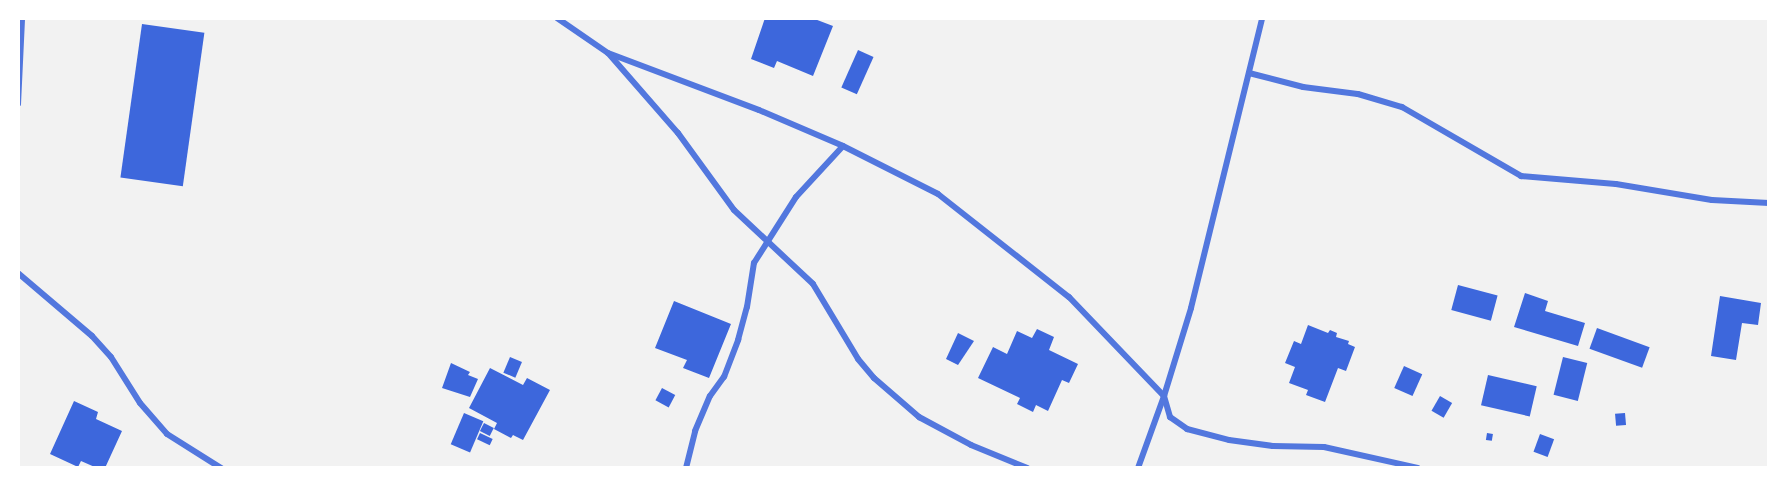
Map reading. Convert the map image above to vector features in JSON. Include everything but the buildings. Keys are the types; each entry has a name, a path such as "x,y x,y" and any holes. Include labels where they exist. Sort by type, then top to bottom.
{"street":[{"path":"557,18 608,53 759,110 843,146 938,195 1011,249 1069,297 1164,396 1170,417 1187,429 1228,440 1273,446 1324,447 1418,468"},
{"path":"1138,468 1164,396 1191,308 1262,18"},
{"path":"608,53 678,134 734,210 813,284 858,359 894,398 919,417 971,445 1027,468"},
{"path":"1249,73 1303,87 1358,94 1402,107 1521,176 1616,184 1712,200 1769,203"},
{"path":"686,468 695,431 710,396 724,377 738,340 747,307 754,263 796,197 843,146"},
{"path":"18,273 111,357 140,403 167,434 221,468"}],"lane":[{"path":"18,104 22,18"}]}
